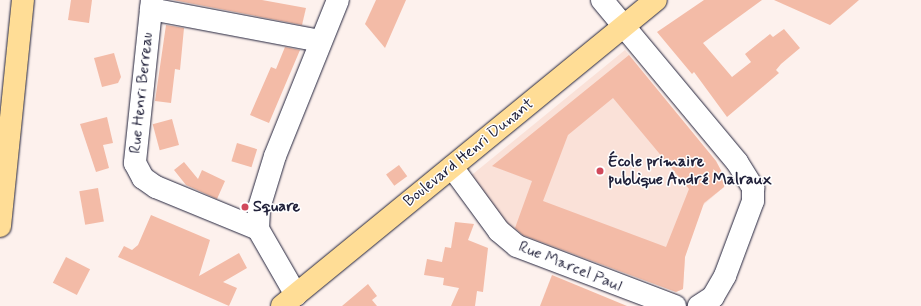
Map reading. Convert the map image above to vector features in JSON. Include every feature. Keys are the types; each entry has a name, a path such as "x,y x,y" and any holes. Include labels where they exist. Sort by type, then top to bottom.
{"main road":[{"path":"0,226 23,0"},
{"name":"Boulevard Henri Dunant","path":"289,300 452,167 612,14 656,0"}],"street":[{"path":"289,300 258,229 265,183 320,41 338,0"},
{"path":"152,4 320,41"},
{"name":"Rue Henri Berreau","path":"152,4 135,163 143,178 156,187 258,229"},
{"path":"612,14 728,151 750,180 753,201 719,288 713,297 698,306"},
{"name":"Rue Marcel Paul","path":"452,167 507,240 626,299 675,306"}],"shaded area":[{"name":"École primaire publique André Malraux","path":"625,50 716,161 726,180 724,187 701,207 685,257 683,289 676,292 510,232 468,178"}],"building":[{"path":"71,0 92,0 89,23 68,20"},
{"path":"173,0 262,0 306,8 302,25"},
{"path":"376,0 406,0 385,48 365,24"},
{"path":"704,0 762,0 703,43 732,77 751,62 745,54 770,34 773,37 784,29 800,48 781,64 776,70 779,73 727,117 694,72 692,74 657,32"},
{"path":"774,0 859,0 830,25"},
{"path":"166,25 184,28 180,70 175,69 171,103 155,101"},
{"path":"285,47 300,50 269,123 250,115 271,67 276,69"},
{"path":"114,53 121,77 118,83 102,87 94,58"},
{"path":"629,55 716,161 726,180 724,187 704,203 685,257 683,289 676,292 523,235 515,228 532,181 492,166","holes":["613,98 689,189 666,247 543,201 568,135"]},
{"path":"107,117 113,143 103,145 109,168 96,172 80,124"},
{"path":"172,119 179,145 160,150 153,124"},
{"path":"237,143 257,149 252,167 231,161"},
{"path":"184,162 198,179 202,170 225,181 217,199 186,185 174,170"},
{"path":"399,165 407,176 394,186 386,174"},
{"path":"98,188 104,221 85,225 79,191"},
{"path":"151,215 210,240 199,276 239,253 247,268 223,282 237,288 229,306 118,257 124,246 132,250 138,245"},
{"path":"455,222 474,224 468,240 488,248 483,292 477,291 475,306 451,306 459,288 443,285 444,278 424,275 427,259 442,262 445,247 451,248"},
{"path":"66,257 90,269 77,295 53,283"},
{"path":"552,275 627,306 540,306"},
{"path":"368,284 377,296 372,300 377,306 342,306"}],"place":[{"name":"École primaire publique André Malraux","path":"600,171"},
{"name":"Square","path":"245,207"}]}
